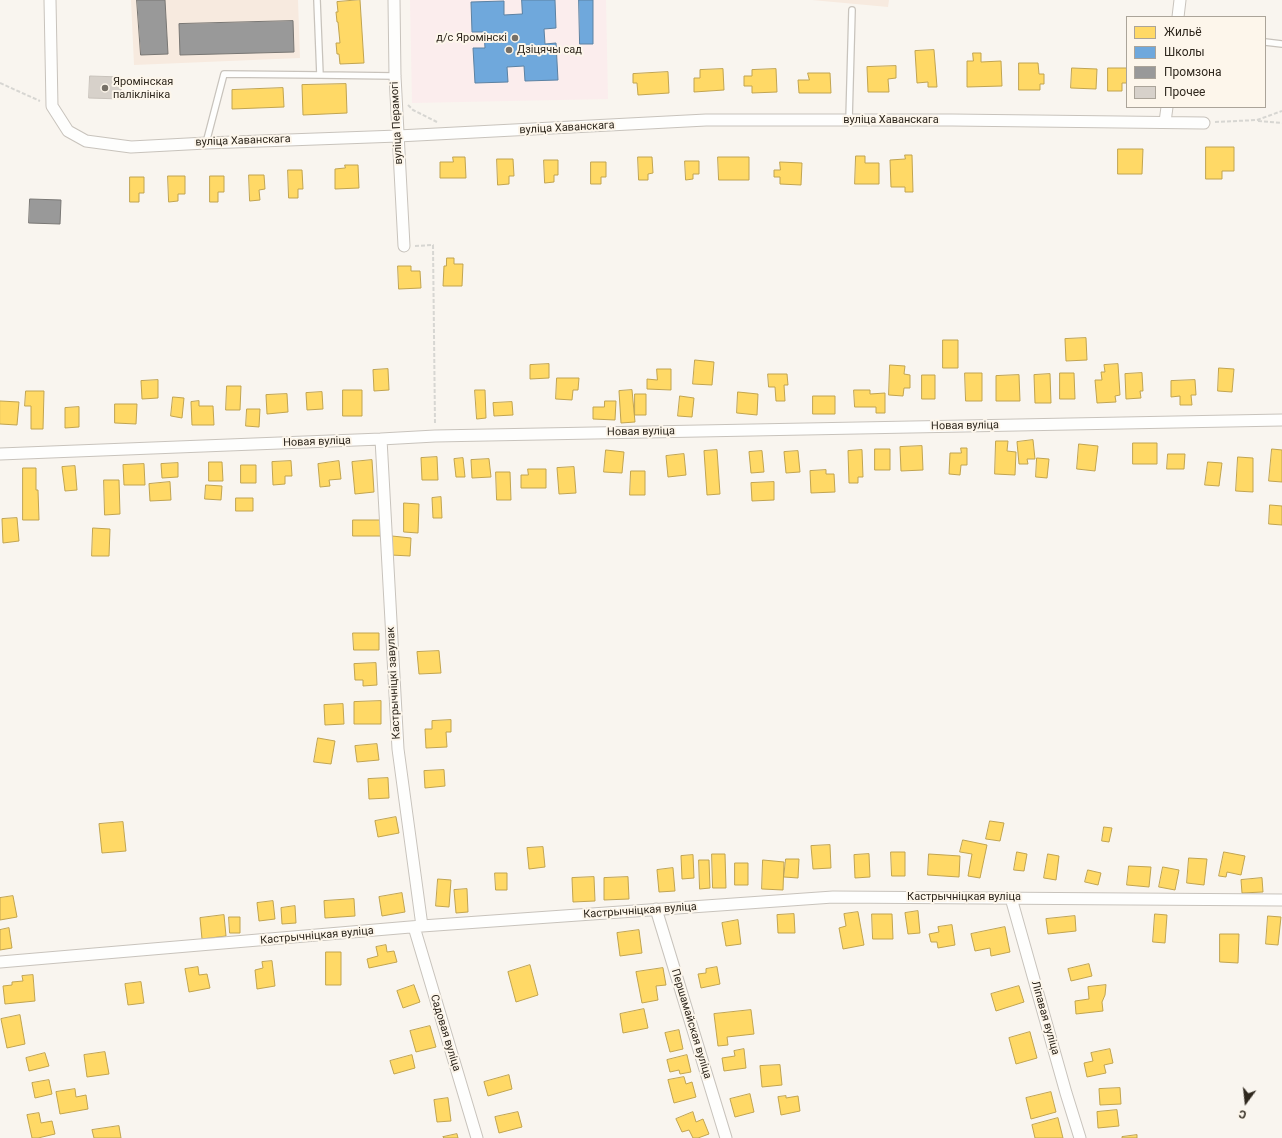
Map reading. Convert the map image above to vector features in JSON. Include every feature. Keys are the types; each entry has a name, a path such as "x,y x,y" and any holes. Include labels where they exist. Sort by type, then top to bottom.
{"street":[{"path":"50,0 52,106"},
{"name":"вуліца Перамогі","path":"394,0 395,76 404,246"},
{"path":"1178,16 1180,0"},
{"name":"вуліца Хаванскага","path":"52,106 68,131 86,140 131,147 206,142 398,136 706,120 952,120 1204,123"},
{"path":"1165,122 1167,108"},
{"name":"Новая вуліца","path":"0,454 435,436 1282,420"},
{"name":"Кастрычніцкі завулак","path":"381,439 398,749 418,927"},
{"name":"Кастрычніцкая вуліца","path":"0,962 418,927 833,896 1282,900"},
{"name":"Ліпавая вуліца","path":"1011,898 1080,1138"},
{"name":"Першамайская вуліца","path":"656,910 726,1138"},
{"name":"Садовая вуліца","path":"418,927 477,1138"}],"lane":[{"path":"317,0 320,75"},
{"path":"849,120 852,10"},
{"path":"1266,42 1282,44"},
{"path":"206,142 224,74 395,76"}],"path":[{"path":"0,83 52,106"},
{"path":"397,95 413,110 440,123"},
{"path":"1256,120 1282,111"},
{"path":"1204,123 1256,120 1282,123"},
{"path":"404,246 433,245 435,436"}],"shaded area":[{"path":"131,0 298,0 300,58 134,65"},
{"name":"Дзіцячы сад","path":"410,0 606,0 608,99 412,103"},
{"path":"812,0 889,0 888,7"}],"building: Жильё":[{"path":"360,0 364,63 340,64 336,43 340,43 336,12 338,12 337,2"},
{"path":"934,50 937,87 928,87 928,82 917,83 915,51"},
{"path":"973,53 981,53 981,62 1001,61 1002,86 967,87 967,61 973,61"},
{"path":"1019,63 1038,63 1039,74 1044,74 1044,84 1040,84 1040,90 1019,90"},
{"path":"896,66 896,78 888,79 889,92 868,92 867,67"},
{"path":"1072,68 1097,69 1096,89 1071,88"},
{"path":"1108,68 1126,68 1126,83 1122,83 1122,91 1108,91"},
{"path":"723,69 724,90 694,92 694,78 700,78 700,70"},
{"path":"776,69 777,92 752,93 752,86 744,86 744,76 752,76 752,70"},
{"path":"668,72 669,93 638,95 637,83 633,83 633,74"},
{"path":"808,73 830,73 831,93 799,93 798,80 809,80"},
{"path":"346,84 347,113 303,115 302,85"},
{"path":"283,88 284,107 232,109 232,90"},
{"path":"1206,147 1234,147 1234,171 1222,171 1222,179 1206,179"},
{"path":"1118,149 1143,149 1142,174 1118,174"},
{"path":"905,155 912,155 913,192 905,192 905,187 891,187 890,160 905,159"},
{"path":"856,156 865,156 865,163 879,163 879,184 855,184"},
{"path":"453,157 465,157 466,178 440,178 440,162 453,162"},
{"path":"638,157 652,157 653,173 648,174 648,180 639,180"},
{"path":"718,157 749,157 749,180 719,180"},
{"path":"497,159 513,159 514,176 509,176 509,184 498,185"},
{"path":"544,160 558,160 558,175 554,175 554,182 545,183"},
{"path":"685,161 699,161 699,174 693,174 693,179 686,180"},
{"path":"591,162 606,162 606,177 601,177 601,184 591,184"},
{"path":"780,162 802,163 801,185 780,184 780,177 774,177 774,170 780,170"},
{"path":"345,165 358,165 359,188 335,189 335,169 345,168"},
{"path":"288,170 302,170 303,189 298,189 298,198 289,198"},
{"path":"249,175 264,175 265,189 259,190 260,200 250,201"},
{"path":"168,176 185,176 185,194 178,194 178,201 169,202"},
{"path":"210,176 224,176 224,192 218,192 218,202 210,202"},
{"path":"130,177 144,177 144,193 139,193 139,202 130,202"},
{"path":"447,258 454,258 454,264 463,264 462,286 443,286 444,266 446,266"},
{"path":"398,266 411,266 411,271 420,271 421,288 399,289"},
{"path":"1086,338 1087,360 1066,361 1065,339"},
{"path":"943,340 958,340 958,368 943,368"},
{"path":"695,360 714,362 712,385 693,384"},
{"path":"549,364 549,378 530,379 530,365"},
{"path":"1118,364 1120,395 1115,396 1116,402 1097,403 1095,380 1102,380 1101,372 1105,372 1104,365"},
{"path":"890,365 905,366 904,374 910,375 910,388 904,388 903,396 889,395"},
{"path":"1219,368 1234,369 1232,392 1218,391"},
{"path":"388,369 389,390 374,391 373,370"},
{"path":"657,369 671,369 671,390 647,389 647,379 657,380"},
{"path":"965,373 982,373 982,401 966,401"},
{"path":"1060,373 1074,373 1075,399 1060,399"},
{"path":"1142,373 1143,391 1140,391 1141,398 1126,399 1125,374"},
{"path":"768,374 787,374 788,385 784,385 785,401 776,401 775,387 769,387"},
{"path":"1050,374 1051,403 1035,403 1034,375"},
{"path":"922,375 935,375 935,399 922,399"},
{"path":"1019,375 1020,401 996,401 996,376"},
{"path":"557,378 579,378 578,390 573,390 572,400 556,399"},
{"path":"158,380 158,398 142,399 141,381"},
{"path":"1195,380 1196,395 1191,395 1192,405 1180,405 1180,396 1171,397 1171,381"},
{"path":"227,386 241,386 240,410 226,410"},
{"path":"343,390 362,390 362,416 343,416"},
{"path":"475,390 485,390 486,418 477,419"},
{"path":"632,390 635,422 621,423 619,391"},
{"path":"854,390 870,390 870,394 885,393 885,413 876,413 876,407 855,407"},
{"path":"26,391 44,391 43,429 31,429 31,406 25,406"},
{"path":"322,392 323,409 307,410 306,393"},
{"path":"738,392 758,394 757,415 737,413"},
{"path":"287,394 288,412 267,414 266,395"},
{"path":"635,394 646,394 646,415 635,415"},
{"path":"680,396 694,398 692,417 678,416"},
{"path":"813,396 835,396 835,414 813,414"},
{"path":"173,397 184,398 182,418 171,416"},
{"path":"0,401 19,402 17,425 0,424"},
{"path":"199,401 199,406 213,406 214,425 192,425 191,402"},
{"path":"605,401 616,401 615,420 593,419 593,407 604,407"},
{"path":"512,402 513,415 494,416 493,403"},
{"path":"115,404 137,404 136,424 115,423"},
{"path":"79,407 79,427 65,428 65,408"},
{"path":"247,409 260,409 259,427 246,426"},
{"path":"1033,440 1035,459 1027,459 1028,464 1019,464 1017,442"},
{"path":"996,441 1008,441 1007,451 1016,452 1015,475 995,474"},
{"path":"1133,443 1157,443 1157,464 1133,464"},
{"path":"1079,444 1098,446 1095,471 1077,469"},
{"path":"922,446 923,470 901,471 900,447"},
{"path":"961,448 967,448 967,465 961,465 960,475 949,474 950,453 961,453"},
{"path":"875,449 890,449 890,470 875,470"},
{"path":"1272,449 1282,450 1282,482 1269,481"},
{"path":"606,450 624,452 622,473 604,472"},
{"path":"717,450 720,494 707,495 704,451"},
{"path":"862,450 863,477 858,477 858,483 849,483 848,451"},
{"path":"762,451 764,472 751,473 749,452"},
{"path":"798,451 800,472 786,473 784,452"},
{"path":"684,454 686,475 668,477 666,456"},
{"path":"1168,454 1185,454 1184,469 1167,469"},
{"path":"437,457 438,480 422,480 421,458"},
{"path":"1238,457 1253,458 1253,492 1236,491"},
{"path":"463,458 465,477 456,477 454,459"},
{"path":"1037,458 1049,459 1047,478 1036,477"},
{"path":"489,459 491,477 472,478 471,460"},
{"path":"372,460 374,492 355,494 352,462"},
{"path":"291,461 292,476 285,476 285,484 273,485 272,462"},
{"path":"339,461 341,479 329,480 330,486 320,487 318,464"},
{"path":"209,462 222,462 223,481 209,481"},
{"path":"1208,462 1222,463 1219,486 1205,485"},
{"path":"178,463 178,477 162,478 161,464"},
{"path":"144,464 145,485 124,485 123,465"},
{"path":"241,465 256,465 256,483 241,483"},
{"path":"75,466 77,490 65,491 62,467"},
{"path":"574,467 576,493 559,494 557,468"},
{"path":"23,468 36,468 36,490 38,490 39,520 23,520"},
{"path":"528,469 546,469 546,488 521,488 521,475 528,475"},
{"path":"826,470 826,474 834,474 835,492 811,493 810,471"},
{"path":"631,471 645,471 645,495 630,495"},
{"path":"496,472 510,472 511,500 497,500"},
{"path":"104,480 119,480 120,514 105,515"},
{"path":"170,482 171,500 150,501 149,484"},
{"path":"774,482 774,500 752,501 751,483"},
{"path":"206,485 222,486 221,500 205,499"},
{"path":"441,497 442,518 433,518 432,498"},
{"path":"236,498 253,498 253,511 236,511"},
{"path":"404,503 419,504 418,533 404,532"},
{"path":"1270,505 1282,506 1282,525 1269,524"},
{"path":"17,518 19,541 3,543 2,519"},
{"path":"353,520 381,520 381,536 353,536"},
{"path":"93,528 110,529 109,556 92,556"},
{"path":"392,536 411,538 410,556 391,555"},
{"path":"353,633 379,633 379,650 354,650"},
{"path":"439,651 441,673 419,674 417,652"},
{"path":"376,663 377,685 363,686 363,680 355,680 354,664"},
{"path":"381,701 381,724 354,724 354,702"},
{"path":"343,704 344,724 325,725 324,705"},
{"path":"451,720 451,732 446,732 447,747 426,748 425,729 432,729 432,721"},
{"path":"318,738 335,741 331,764 314,762"},
{"path":"377,744 379,760 357,762 355,746"},
{"path":"444,770 445,786 425,788 424,771"},
{"path":"388,778 389,798 369,799 368,779"},
{"path":"396,817 399,833 378,837 375,821"},
{"path":"990,821 1004,823 1000,841 986,839"},
{"path":"123,822 126,851 102,853 99,824"},
{"path":"1104,827 1112,828 1109,842 1102,841"},
{"path":"963,840 987,845 980,878 968,876 972,854 960,852"},
{"path":"830,845 831,868 813,869 811,846"},
{"path":"543,847 545,867 529,869 527,848"},
{"path":"891,852 905,852 905,876 892,876"},
{"path":"1017,852 1027,854 1024,871 1014,870"},
{"path":"1224,852 1245,856 1241,875 1227,872 1226,877 1219,876"},
{"path":"712,854 725,854 726,888 713,888"},
{"path":"869,854 870,877 855,878 854,855"},
{"path":"929,854 960,856 959,877 928,875"},
{"path":"1048,854 1059,856 1056,880 1044,878"},
{"path":"693,855 694,878 682,879 681,856"},
{"path":"1189,858 1207,859 1204,885 1187,883"},
{"path":"786,859 799,859 798,878 784,877"},
{"path":"699,860 709,860 710,888 700,889"},
{"path":"763,860 784,862 783,890 762,889"},
{"path":"735,863 748,863 748,885 735,885"},
{"path":"1129,866 1151,867 1149,887 1127,885"},
{"path":"1163,867 1179,870 1175,890 1159,887"},
{"path":"673,868 675,891 659,892 657,870"},
{"path":"1088,870 1101,873 1098,885 1085,882"},
{"path":"495,873 507,873 507,890 496,890"},
{"path":"594,877 595,901 573,902 572,878"},
{"path":"628,877 629,899 604,900 604,878"},
{"path":"1262,878 1263,892 1242,893 1241,880"},
{"path":"438,879 451,880 449,907 436,906"},
{"path":"467,889 468,912 456,913 454,890"},
{"path":"402,893 405,912 382,916 379,897"},
{"path":"13,896 17,917 0,920 0,898"},
{"path":"354,899 355,916 325,918 324,901"},
{"path":"273,901 275,919 259,921 257,903"},
{"path":"295,906 296,923 282,924 281,908"},
{"path":"918,911 920,933 908,934 905,913"},
{"path":"858,912 864,945 843,949 839,928 846,926 844,914"},
{"path":"794,914 795,933 778,933 777,915"},
{"path":"872,914 892,914 893,939 873,939"},
{"path":"1155,914 1167,915 1165,943 1153,942"},
{"path":"224,915 226,936 202,939 200,918"},
{"path":"1075,916 1076,931 1048,934 1046,919"},
{"path":"1268,916 1281,917 1278,945 1266,944"},
{"path":"229,917 240,917 240,933 230,933"},
{"path":"738,920 741,944 726,946 722,923"},
{"path":"952,925 955,945 938,948 937,942 931,942 929,934 939,932 938,927"},
{"path":"1005,927 1010,952 991,956 990,948 975,951 971,934"},
{"path":"9,928 12,948 0,950 0,930"},
{"path":"639,930 642,953 620,956 617,933"},
{"path":"1220,934 1239,934 1238,963 1220,962"},
{"path":"386,945 387,952 394,951 397,962 369,968 367,959 378,956 376,947"},
{"path":"326,952 341,952 341,985 326,985"},
{"path":"272,961 275,986 257,989 255,970 263,968 262,962"},
{"path":"1089,964 1092,976 1071,981 1068,969"},
{"path":"530,965 538,995 516,1002 508,972"},
{"path":"198,967 199,975 207,974 210,988 189,992 185,969"},
{"path":"717,967 720,984 701,988 698,974 706,973 706,969"},
{"path":"663,968 666,985 656,986 658,1000 642,1003 636,972"},
{"path":"33,975 35,1001 5,1004 3,986 12,985 12,982 23,981 22,976"},
{"path":"141,982 144,1003 128,1005 125,984"},
{"path":"414,985 420,1002 403,1008 397,991"},
{"path":"1106,985 1105,995 1102,1002 1103,1011 1076,1014 1075,1001 1089,999 1088,987"},
{"path":"1019,986 1024,1002 996,1011 991,994"},
{"path":"644,1009 648,1028 623,1033 620,1014"},
{"path":"751,1010 754,1034 727,1037 728,1045 718,1046 714,1014"},
{"path":"20,1015 25,1044 7,1048 1,1019"},
{"path":"430,1026 436,1047 416,1052 410,1031"},
{"path":"679,1030 683,1049 670,1052 665,1033"},
{"path":"1030,1032 1037,1058 1016,1064 1009,1038"},
{"path":"744,1049 746,1068 724,1071 722,1058 735,1056 734,1051"},
{"path":"1110,1049 1113,1063 1104,1065 1106,1073 1087,1077 1084,1063 1093,1061 1091,1053"},
{"path":"105,1052 109,1074 87,1077 84,1055"},
{"path":"45,1053 49,1066 29,1071 26,1058"},
{"path":"412,1055 415,1068 394,1074 390,1061"},
{"path":"687,1055 691,1072 680,1074 679,1070 670,1072 667,1060"},
{"path":"780,1065 782,1085 762,1087 760,1066"},
{"path":"509,1075 512,1089 488,1096 484,1082"},
{"path":"684,1077 686,1084 692,1082 696,1097 674,1103 668,1080"},
{"path":"49,1080 52,1094 35,1098 32,1083"},
{"path":"1120,1088 1121,1104 1100,1105 1099,1089"},
{"path":"75,1089 76,1097 86,1095 88,1109 60,1114 56,1092"},
{"path":"1051,1092 1056,1112 1031,1119 1026,1098"},
{"path":"750,1094 754,1112 735,1117 730,1099"},
{"path":"786,1096 786,1098 798,1096 800,1111 781,1115 778,1097"},
{"path":"448,1098 451,1121 437,1122 434,1100"},
{"path":"1117,1110 1119,1126 1098,1128 1097,1112"},
{"path":"518,1112 522,1127 499,1133 495,1117"},
{"path":"693,1112 696,1122 703,1119 709,1134 698,1138 693,1138 689,1130 682,1132 676,1119"},
{"path":"39,1113 41,1123 52,1121 55,1134 32,1138 27,1115"},
{"path":"1058,1118 1063,1138 1035,1138 1032,1125"},
{"path":"119,1126 121,1138 94,1138 92,1130"},
{"path":"457,1134 458,1138 443,1137"},
{"path":"1137,1135 1137,1138 1122,1138 1122,1137"}],"building: Школы":[{"name":"д/с Яромінскі","path":"522,0 555,0 556,28 544,29 545,44 556,43 558,80 525,81 524,66 507,67 508,82 475,83 473,48 485,48 484,32 472,32 471,2 504,1 504,15 522,14"},
{"path":"579,0 593,0 593,44 580,44"}],"building: Промзона":[{"path":"137,0 165,0 168,54 141,55"},
{"path":"293,21 294,52 180,55 179,24"},
{"path":"30,199 61,200 60,224 29,223"}],"building: Прочее":[{"name":"Яромінская паліклініка","path":"90,76 121,77 121,99 89,98"}],"place":[{"name":"д/с Яромінскі","path":"515,38"},
{"name":"Дзіцячы сад","path":"509,50"},
{"name":"Яромінская паліклініка","path":"105,88"}]}
